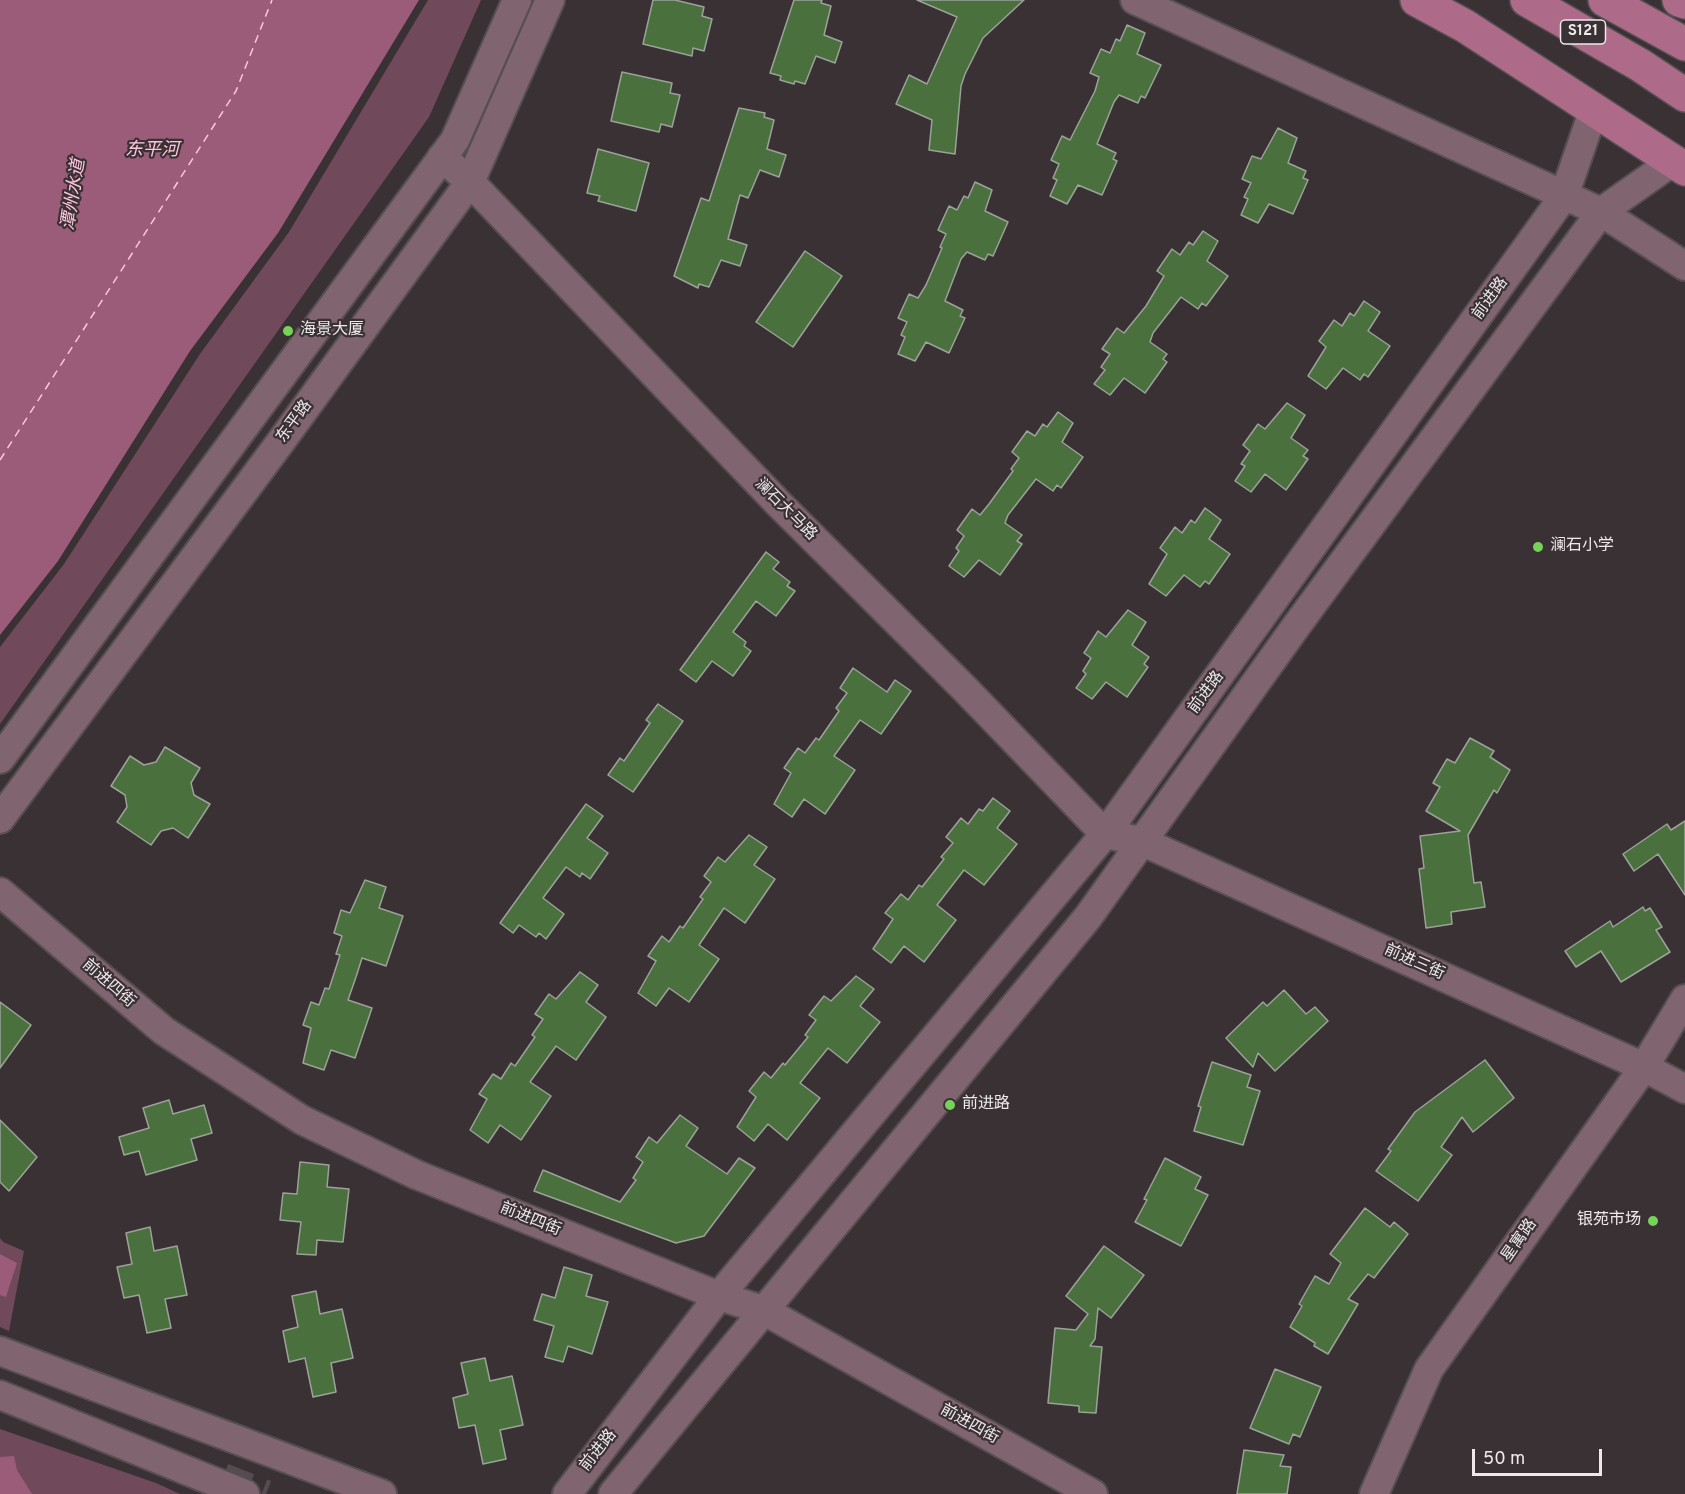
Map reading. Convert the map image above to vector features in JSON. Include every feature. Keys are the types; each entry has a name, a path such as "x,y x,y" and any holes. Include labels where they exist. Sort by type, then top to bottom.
{"highway":[{"path":"1417,0 1465,26 1678,166"},
{"name":"S121","path":"1527,0 1640,64 1685,95"},
{"name":"S121","path":"1605,0 1682,41"},
{"path":"1679,0 1685,2"}],"street":[{"path":"0,759 455,140 517,0"},
{"name":"东平路","path":"0,819 470,182 550,0"},
{"path":"1134,0 1600,212 1685,266"},
{"name":"前进路","path":"567,1494 719,1296 1105,834 1564,196 1593,112"},
{"name":"澜石大马路","path":"442,157 470,182 779,504 965,688 1105,834"},
{"name":"前进路","path":"613,1494 1080,926 1600,212 1678,166"},
{"path":"1105,834 1141,841"},
{"name":"前进三街","path":"1141,841 1644,1067 1685,1089"},
{"name":"前进四街","path":"0,892 164,1031 302,1120 417,1175 719,1296 763,1310 1093,1494"},
{"name":"星寓路","path":"1374,1494 1429,1369 1644,1067 1685,999"},
{"path":"0,1352 382,1494"},
{"path":"0,1395 245,1494"}],"shaded area":[{"path":"428,0 481,0 429,117 0,724 0,647 64,564 200,354 289,232"},
{"path":"0,1238 3,1242 24,1251 9,1331 0,1327"},
{"path":"0,1429 156,1483 180,1494 0,1494"}],"water":[{"name":"东平河","path":"0,0 419,0 278,233 190,351 58,561 0,635"},
{"path":"0,1254 17,1263 6,1297 0,1295"},
{"path":"14,1456 17,1470 32,1494 0,1494 0,1457"}],"building":[{"path":"653,0 675,0 704,7 702,16 712,19 704,51 693,48 692,56 643,44"},
{"path":"794,0 822,0 821,3 831,6 824,35 842,42 835,63 816,56 805,84 780,80 781,76 770,73"},
{"path":"917,0 1024,0 983,38 965,74 961,86 955,154 929,150 932,120 896,104 909,75 927,84 957,17"},
{"path":"1127,25 1145,33 1137,54 1161,65 1145,98 1141,96 1138,103 1119,95 1114,102 1097,144 1116,153 1113,159 1117,161 1102,195 1078,185 1067,204 1050,196 1057,180 1053,178 1059,164 1051,160 1062,136 1070,140 1095,91 1099,77 1090,73 1101,49 1110,53 1116,39 1120,41"},
{"path":"622,72 672,83 670,93 680,95 672,127 661,124 659,132 611,121"},
{"path":"739,108 765,113 764,117 774,120 767,149 786,155 779,177 760,170 748,198 740,195 728,239 747,245 740,266 721,260 709,287 699,284 698,288 674,276 701,198 709,201"},
{"path":"1278,128 1297,138 1288,163 1306,171 1303,178 1308,180 1293,214 1269,204 1258,223 1241,215 1248,199 1244,197 1251,183 1242,179 1252,156 1261,159"},
{"path":"598,149 649,163 636,211 598,201 600,196 587,193"},
{"path":"975,182 992,190 985,211 1008,222 993,256 988,254 985,260 967,252 961,259 945,301 963,310 960,316 965,318 949,353 926,342 915,361 898,354 905,337 901,335 907,322 898,318 909,294 918,298 926,285 942,248 940,247 946,234 938,230 949,206 957,210 964,196 968,198"},
{"path":"1203,231 1218,241 1207,261 1228,276 1206,306 1202,303 1198,309 1181,297 1153,333 1150,342 1167,354 1163,359 1167,362 1145,393 1124,378 1110,395 1094,384 1105,370 1101,367 1110,354 1102,349 1117,328 1124,333 1146,306 1164,276 1157,271 1172,249 1180,255 1189,242 1193,245"},
{"path":"805,251 842,276 793,347 756,322"},
{"path":"1364,301 1380,312 1368,331 1390,346 1368,377 1364,374 1360,380 1343,368 1326,389 1308,376 1326,347 1319,341 1334,320 1342,326 1350,313 1354,316"},
{"path":"1287,403 1305,415 1291,438 1308,450 1303,456 1308,459 1286,490 1265,474 1251,492 1235,481 1245,466 1241,464 1250,451 1243,445 1258,424 1265,429"},
{"path":"1058,412 1073,423 1062,442 1083,457 1061,488 1057,485 1053,491 1036,479 1008,515 1005,523 1022,535 1017,541 1022,544 1000,575 979,560 964,577 949,566 959,551 956,548 964,536 957,530 972,509 980,515 1013,471 1011,469 1019,458 1012,452 1027,431 1035,436 1043,424 1047,427"},
{"path":"1205,508 1221,520 1209,539 1230,554 1209,584 1205,581 1200,587 1184,575 1166,596 1149,584 1167,554 1160,548 1175,527 1182,533 1191,520 1195,523"},
{"path":"766,552 779,562 773,569 790,582 787,586 795,591 776,616 756,601 733,632 746,642 744,646 751,651 733,676 712,661 696,682 680,670"},
{"path":"1128,610 1146,622 1132,645 1149,657 1144,664 1148,667 1127,697 1106,682 1092,699 1076,688 1086,674 1083,671 1091,658 1084,653 1098,631 1106,637"},
{"path":"853,668 887,692 895,680 911,691 881,734 860,720 834,756 855,770 825,814 804,799 792,817 774,804 791,773 784,768 798,748 805,753 816,738 819,740 839,711 836,708 847,693 840,688"},
{"path":"658,704 683,721 633,792 608,775 620,758 624,761 650,723 646,720"},
{"path":"1470,738 1494,751 1490,757 1510,770 1497,793 1494,790 1468,835 1474,883 1481,882 1485,907 1451,912 1452,924 1426,928 1419,869 1424,868 1420,836 1460,831 1426,811 1440,787 1433,783 1447,759 1455,763"},
{"path":"165,747 200,768 191,783 194,795 210,804 188,838 173,828 161,831 151,845 117,822 127,807 125,795 111,786 130,756 144,765 156,762"},
{"path":"993,798 1010,811 997,828 1017,844 984,885 964,870 937,905 956,920 924,962 904,946 891,963 873,949 893,919 885,913 901,894 908,900 919,885 922,887 944,859 941,857 953,843 946,837 961,818 968,824 979,809 983,811"},
{"path":"586,804 603,816 587,838 608,853 590,879 582,873 580,877 566,867 543,898 564,914 546,939 539,933 536,937 519,925 513,933 500,923"},
{"path":"1685,821 1685,895 1658,854 1634,871 1623,854 1667,824 1671,830"},
{"path":"749,835 767,847 754,865 775,879 745,923 724,908 699,945 719,959 689,1002 669,988 656,1006 638,993 656,961 648,956 662,936 669,942 680,926 683,928 703,899 700,897 711,882 704,876 718,857 725,862"},
{"path":"365,880 386,887 379,908 403,916 386,966 362,958 348,1000 372,1008 355,1058 331,1050 324,1070 303,1063 311,1028 303,1025 311,1002 319,1005 325,988 329,989 340,955 336,954 342,936 334,933 341,910 350,913"},
{"path":"1643,907 1645,911 1650,908 1662,927 1656,930 1670,952 1621,982 1601,951 1576,967 1565,951 1610,921 1613,927"},
{"path":"580,972 598,985 586,1002 606,1017 576,1060 556,1046 530,1082 551,1096 521,1140 500,1125 488,1143 470,1130 487,1099 479,1094 493,1074 501,1079 511,1063 515,1066 535,1037 532,1035 543,1019 535,1014 549,994 556,999"},
{"path":"856,976 874,989 860,1006 880,1022 847,1063 828,1048 800,1083 820,1098 787,1140 768,1124 754,1141 737,1127 756,1097 749,1091 764,1072 771,1078 808,1037 805,1035 816,1020 809,1015 824,996 831,1001"},
{"path":"1284,990 1306,1014 1315,1007 1328,1021 1275,1071 1258,1053 1253,1067 1226,1038 1263,1002 1267,1006"},
{"path":"0,1002 31,1025 0,1068"},
{"path":"1485,1060 1514,1098 1473,1132 1462,1117 1441,1147 1452,1155 1418,1201 1376,1171 1391,1151 1388,1149 1415,1112"},
{"path":"1212,1062 1251,1075 1247,1087 1260,1091 1243,1145 1194,1131 1201,1107 1198,1106"},
{"path":"169,1100 173,1114 204,1105 212,1133 191,1139 197,1160 146,1175 139,1151 124,1155 119,1137 149,1128 143,1108"},
{"path":"680,1115 698,1128 686,1146 727,1174 739,1158 755,1168 704,1236 676,1243 534,1191 543,1170 620,1202 636,1180 633,1178 643,1162 636,1157 649,1137 657,1143"},
{"path":"0,1120 37,1157 9,1191 0,1182"},
{"path":"1165,1158 1201,1177 1195,1189 1208,1195 1181,1246 1135,1222"},
{"path":"300,1162 329,1165 327,1187 349,1189 343,1242 317,1240 316,1255 297,1254 301,1222 280,1220 283,1193 297,1194"},
{"path":"1365,1208 1390,1227 1394,1222 1408,1234 1374,1278 1368,1274 1348,1299 1358,1304 1328,1354 1290,1327 1302,1306 1299,1304 1315,1276 1329,1284 1341,1263 1330,1254"},
{"path":"150,1227 154,1251 177,1246 187,1295 165,1299 171,1328 147,1333 139,1295 124,1298 117,1267 132,1264 126,1233"},
{"path":"1104,1246 1144,1275 1111,1318 1098,1308 1095,1339 1090,1346 1102,1347 1096,1413 1079,1412 1079,1406 1048,1403 1055,1328 1076,1330 1088,1314 1066,1296"},
{"path":"564,1267 592,1275 586,1296 608,1302 592,1354 568,1346 563,1362 545,1357 554,1326 534,1320 542,1294 555,1298"},
{"path":"316,1291 320,1314 342,1309 353,1358 331,1363 336,1392 313,1397 305,1358 289,1362 283,1331 298,1327 292,1296"},
{"path":"485,1358 490,1381 512,1376 523,1425 500,1430 506,1459 483,1464 475,1425 459,1428 453,1398 468,1394 461,1363"},
{"path":"1275,1369 1321,1387 1300,1437 1293,1434 1289,1444 1250,1428"},
{"path":"1244,1450 1284,1455 1280,1466 1291,1467 1287,1494 1237,1494"}],"ferry route":[{"path":"0,460 236,91 272,0"}],"tunnel":[{"path":"223,1477 266,1494"}],"place":[{"name":"海景大厦","path":"288,331"},
{"name":"澜石小学","path":"1538,547"},
{"name":"前进路","path":"950,1105"},
{"name":"银苑市场","path":"1653,1221"}],"water label":[{"name":"潭州水道","path":"75,195"}]}
